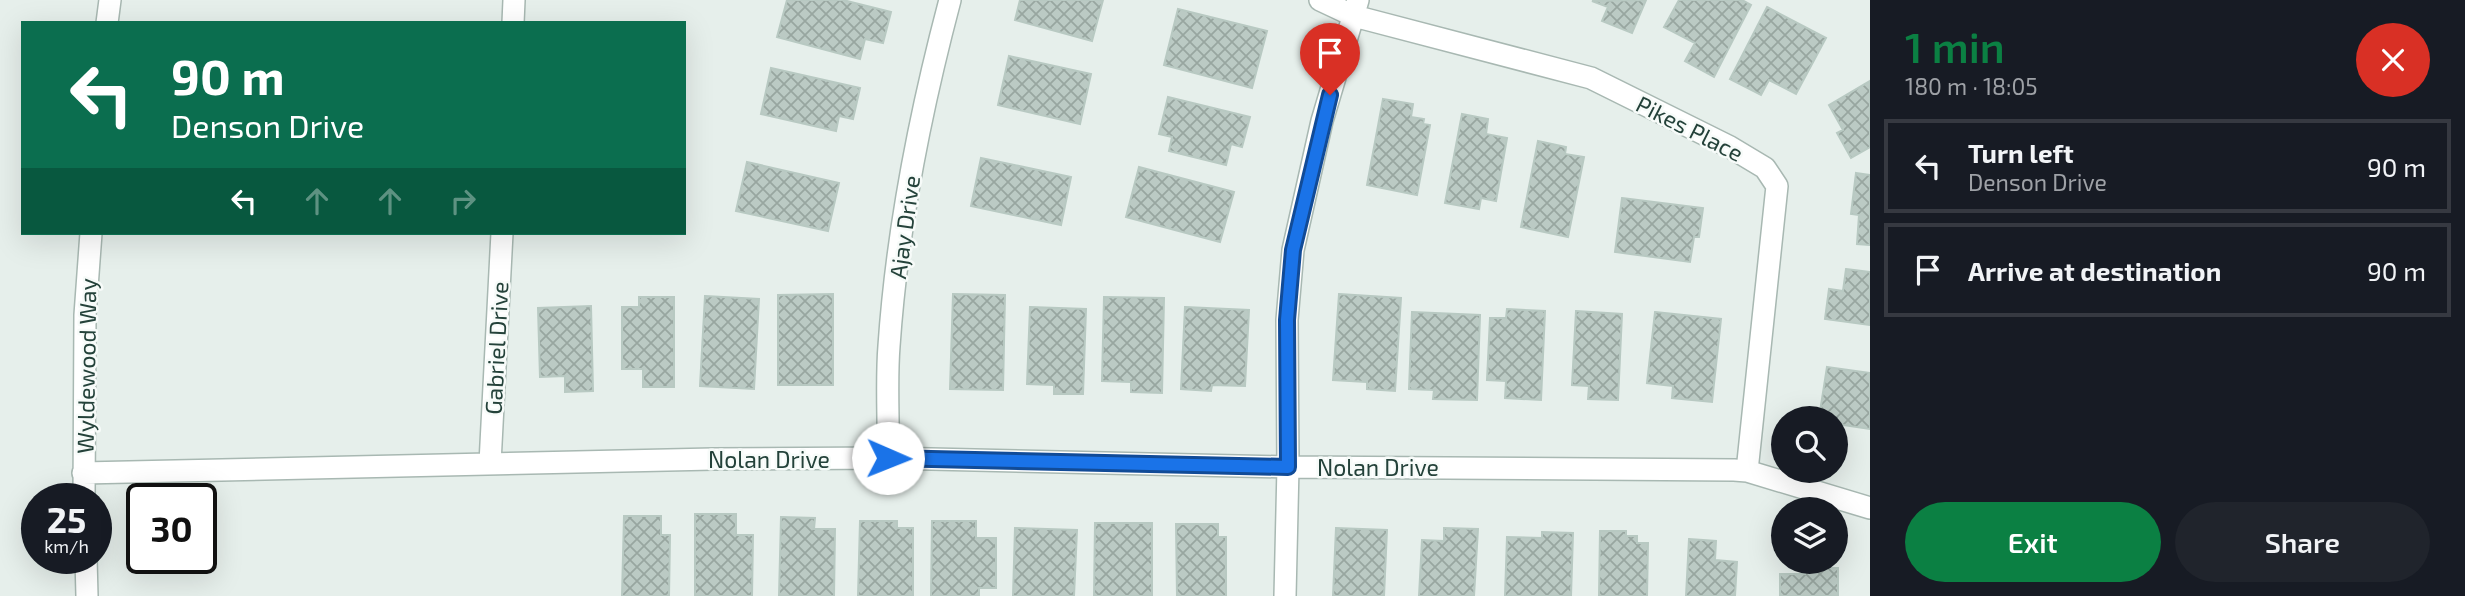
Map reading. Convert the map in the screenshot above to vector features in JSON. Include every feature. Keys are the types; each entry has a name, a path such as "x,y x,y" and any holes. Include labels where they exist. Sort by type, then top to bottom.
{"street":[{"path":"107,21 110,0"},
{"path":"513,21 514,0"},
{"name":"Ajay Drive","path":"888,458 888,348 901,230 930,76 950,0"},
{"name":"Pikes Place","path":"1320,0 1356,8 1591,78 1765,168 1777,186 1747,471"},
{"path":"1285,596 1287,320 1293,250 1322,121 1356,8"},
{"name":"Wyldewood Way","path":"83,483 85,315 91,235"},
{"name":"Gabriel Drive","path":"489,463 502,235"},
{"name":"Nolan Drive","path":"83,473 489,463 888,458 1288,467 1747,471 1870,508"},
{"path":"86,574 87,596"}],"building":[{"path":"787,0 843,0 891,12 883,43 865,39 860,59 777,37"},
{"path":"1020,0 1103,0 1092,41 1015,20"},
{"path":"1646,0 1632,33 1602,21 1608,7 1592,1"},
{"path":"1679,0 1742,0 1751,5 1714,77 1685,61 1695,43 1664,27"},
{"path":"1767,7 1826,38 1796,94 1769,80 1761,95 1730,79"},
{"path":"1178,9 1267,31 1252,88 1164,65"},
{"path":"1009,56 1091,74 1080,124 998,105"},
{"path":"771,68 860,88 853,119 839,116 836,131 761,114"},
{"path":"1870,81 1870,147 1851,158 1837,133 1843,130 1829,105"},
{"path":"1168,97 1250,117 1242,147 1231,144 1226,165 1169,151 1172,137 1159,134"},
{"path":"1383,99 1413,104 1411,117 1424,119 1423,124 1430,125 1417,195 1367,185"},
{"path":"1462,114 1488,119 1486,134 1507,138 1496,201 1481,198 1479,209 1445,203"},
{"path":"1538,141 1566,147 1565,154 1584,157 1568,237 1521,227"},
{"path":"981,158 1071,177 1061,225 971,206"},
{"path":"747,162 839,183 828,231 736,211"},
{"path":"1139,167 1234,192 1220,242 1126,217"},
{"path":"1856,173 1870,175 1870,245 1857,244 1859,215 1851,214"},
{"path":"1622,198 1703,208 1699,237 1694,237 1690,262 1615,252"},
{"path":"1846,269 1870,272 1870,325 1825,319 1829,289 1843,291"},
{"path":"833,294 833,385 778,385 778,295"},
{"path":"953,294 1005,295 1003,390 950,389"},
{"path":"1339,294 1401,298 1395,391 1367,389 1367,382 1333,380"},
{"path":"705,296 759,299 754,389 700,386"},
{"path":"639,297 674,297 674,387 643,387 643,369 622,369 622,307 639,307"},
{"path":"1104,297 1164,298 1162,393 1131,392 1131,382 1102,381"},
{"path":"591,306 593,391 565,392 565,376 540,377 538,308"},
{"path":"1030,307 1086,309 1083,394 1054,394 1054,385 1027,384"},
{"path":"1185,307 1249,310 1245,386 1212,385 1211,391 1181,389"},
{"path":"1507,309 1545,311 1541,400 1505,398 1506,381 1487,380 1490,318 1506,318"},
{"path":"1576,311 1622,314 1618,400 1588,399 1589,386 1572,385"},
{"path":"1412,312 1480,315 1477,400 1433,399 1434,390 1409,389"},
{"path":"1655,312 1721,319 1712,402 1672,398 1673,386 1647,383"},
{"path":"1827,367 1870,373 1870,429 1848,426 1848,406 1821,406"},
{"path":"695,514 736,514 736,535 753,535 752,596 695,596"},
{"path":"624,516 661,516 661,535 670,535 669,596 622,596"},
{"path":"781,517 815,518 814,529 835,529 834,596 779,596"},
{"path":"860,521 897,521 897,528 913,528 913,596 858,596"},
{"path":"932,521 976,521 976,538 996,538 996,588 979,588 979,596 931,596"},
{"path":"1095,523 1152,523 1152,596 1094,596"},
{"path":"1176,524 1218,524 1218,537 1226,537 1226,596 1177,596"},
{"path":"1015,528 1077,530 1074,596 1013,596"},
{"path":"1336,528 1387,530 1384,596 1333,596"},
{"path":"1444,528 1478,529 1474,596 1419,596 1422,540 1444,541"},
{"path":"1600,531 1626,531 1626,536 1637,536 1637,543 1648,543 1647,596 1599,596"},
{"path":"1542,532 1573,533 1571,596 1505,596 1507,537 1542,538"},
{"path":"1689,539 1716,541 1715,560 1737,562 1735,596 1686,596"},
{"path":"1780,574 1838,574 1838,596 1780,596"}],"route":[{"path":"888,458 1288,467 1287,320 1293,250 1330,95"}]}
